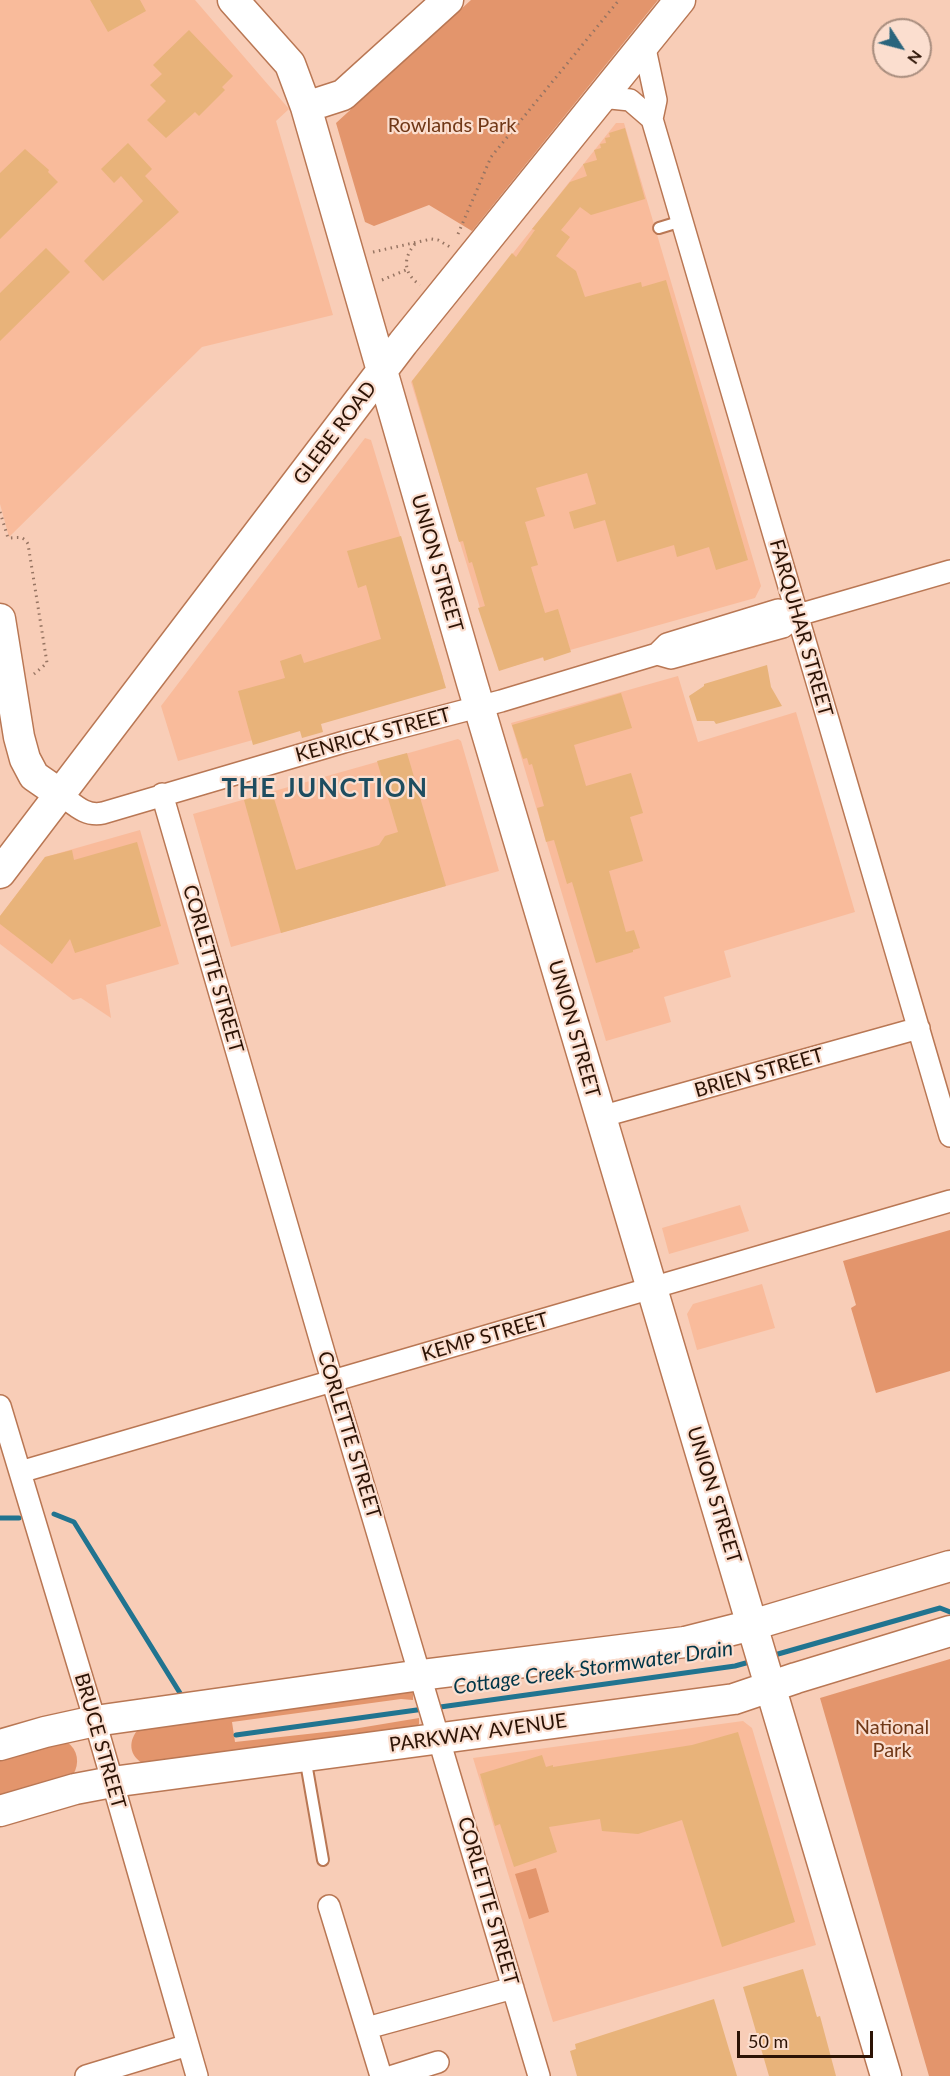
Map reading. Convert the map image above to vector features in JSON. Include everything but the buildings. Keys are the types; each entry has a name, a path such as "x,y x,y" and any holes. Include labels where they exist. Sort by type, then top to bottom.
{"main road":[{"name":"UNION STREET","path":"233,0 290,64 306,107 600,1117 886,2076"},
{"path":"306,107 343,95 448,0"},
{"name":"GLEBE ROAD","path":"0,873 382,370 680,0"},
{"path":"0,620 19,737 25,759 34,776 60,794"},
{"path":"0,1746 45,1732 95,1721 421,1676 755,1634 950,1566"},
{"name":"PARKWAY AVENUE","path":"0,1811 75,1789 112,1782 734,1699 768,1680 796,1678 949,1631"}],"street":[{"name":"FARQUHAR STREET","path":"644,44 656,100 652,119 950,1136"},
{"path":"601,97 630,100 652,119"},
{"name":"KENRICK STREET","path":"60,794 92,815 657,654 667,644 778,610 798,615 950,571"},
{"name":"CORLETTE STREET","path":"162,794 539,2076"},
{"name":"BRIEN STREET","path":"600,1117 919,1028"},
{"name":"KEMP STREET","path":"20,1472 950,1201"},
{"name":"BRUCE STREET","path":"0,1406 95,1721 198,2076"},
{"path":"329,1906 381,2076"},
{"path":"367,2028 513,1988"},
{"path":"86,2076 188,2046"},
{"path":"393,2076 438,2062"}],"lane":[{"path":"659,228 682,222"},
{"path":"305,1756 323,1860"}],"path":[{"path":"456,238 491,157 619,0"},
{"path":"373,252 431,239 450,246"},
{"path":"416,242 407,257 406,270 420,285"},
{"path":"382,280 406,270"},
{"path":"0,513 2,527 8,538 20,537 28,544 46,663"}],"shaded area":[{"path":"0,0 195,0 289,109 276,121 333,315 202,347 9,537 0,504"},
{"path":"616,123 624,123 761,586 755,598 499,670 411,382"},
{"path":"365,438 371,440 443,677 438,688 178,761 161,706"},
{"path":"678,676 698,742 796,712 855,912 724,951 731,977 664,997 671,1022 606,1041 511,723"},
{"path":"458,739 461,741 499,871 231,947 193,814"},
{"path":"140,830 179,964 106,985 111,1018 81,998 73,1000 0,944 0,916 45,857"},
{"path":"740,1205 749,1231 669,1254 662,1228"},
{"path":"762,1284 775,1328 697,1350 687,1314 693,1304"},
{"path":"743,1721 752,1728 816,1945 553,2022 473,1758"}],"green space":[{"name":"Rowlands Park","path":"471,0 658,0 472,231 429,205 374,226 365,222 336,123"},
{"path":"950,1230 950,1371 876,1393 851,1308 856,1305 843,1261"},
{"name":"National Park","path":"950,1659 950,2076 929,2076 820,1698"},
{"path":"408,1688 413,1693 413,1700 401,1699 232,1722 235,1742 353,1729 419,1718 419,1724 414,1730 142,1763 132,1750 132,1740 141,1726"},
{"path":"67,1742 74,1749 77,1757 77,1766 73,1775 0,1799 0,1756"},
{"path":"536,1868 549,1912 529,1919 515,1874"}],"waterway":[{"name":"Cottage Creek Stormwater Drain","path":"54,1514 74,1522 180,1693"},
{"name":"Cottage Creek Stormwater Drain","path":"0,1518 19,1518"},
{"name":"Cottage Creek Stormwater Drain","path":"771,1656 940,1608 950,1612"},
{"name":"Cottage Creek Stormwater Drain","path":"433,1708 735,1666 753,1661"},
{"name":"Cottage Creek Stormwater Drain","path":"236,1735 424,1709"}],"district":[{"name":"THE JUNCTION","path":"325,789"}]}
